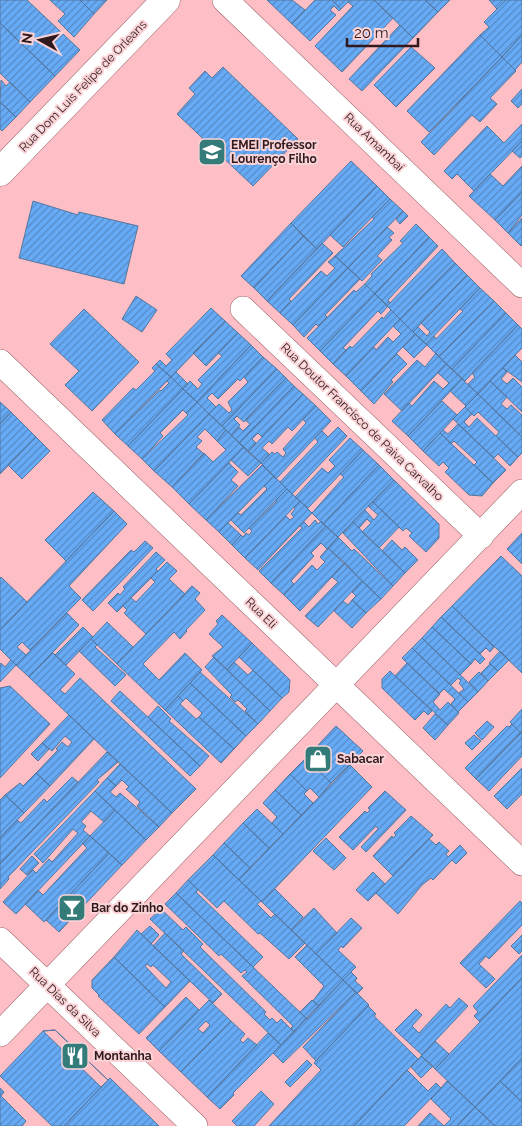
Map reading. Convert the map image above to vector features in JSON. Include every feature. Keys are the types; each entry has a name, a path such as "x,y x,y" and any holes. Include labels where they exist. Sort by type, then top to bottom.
{"main road":[{"name":"Rua Dom Luís Felipe de Orleans","path":"0,172 166,0"}],"street":[{"name":"Rua Amambaí","path":"225,0 522,285"},
{"name":"Rua Doutor Francisco de Paiva Carvalho","path":"243,309 481,536"},
{"name":"Rua Eli","path":"0,362 522,863"},
{"path":"0,1034 338,686 522,492"},
{"name":"Rua Dias da Silva","path":"0,940 195,1126"}],"building":[{"path":"0,0 27,0 80,50 55,76 0,23"},
{"path":"50,0 80,0 94,14 74,37 58,21 65,14"},
{"path":"80,0 107,0 94,14"},
{"path":"267,0 292,0 305,10 292,24"},
{"path":"315,0 332,0 341,9 339,11 334,6 330,10 336,15 310,41 292,24"},
{"path":"332,0 350,0 341,9"},
{"path":"350,0 374,0 393,18 342,72 315,46 353,6 348,2"},
{"path":"374,0 425,0 438,12 413,38"},
{"path":"425,0 450,0 438,12"},
{"path":"489,0 506,0 497,9"},
{"path":"506,0 522,0 522,35 502,57 480,35 489,27 484,22"},
{"path":"0,23 55,76 30,102 0,73"},
{"path":"400,25 413,38 362,91 349,79"},
{"path":"480,35 502,57 429,132 407,111"},
{"path":"522,35 522,62 515,70 502,57"},
{"path":"411,47 435,68 396,107 374,85"},
{"path":"502,57 516,71 490,98 497,104 480,122 472,115 434,155 421,142"},
{"path":"223,67 298,139 253,186 177,114 195,94 189,88 205,71 212,78"},
{"path":"1,80 6,86 10,82 30,102 16,117 0,102"},
{"path":"522,89 522,104 518,108 511,101"},
{"path":"0,102 16,117 2,131 0,129"},
{"path":"522,124 522,141 474,191 457,174 452,179 444,171 487,126 504,143"},
{"path":"522,141 522,156 520,158 512,151"},
{"path":"351,161 377,186 317,249 291,223"},
{"path":"522,166 522,192 495,220 469,196 490,174 503,186"},
{"path":"377,186 390,199 343,247 330,235"},
{"path":"522,192 522,215 508,233 495,220"},
{"path":"390,199 403,211 348,268 335,256 374,219 372,217"},
{"path":"33,201 78,215 79,212 138,226 124,284 19,258"},
{"path":"403,211 408,216 400,224 396,219"},
{"path":"522,218 522,245 521,246 508,233"},
{"path":"291,223 303,236 254,288 241,276"},
{"path":"416,224 429,237 375,294 365,284 372,276 371,274 403,243 400,241"},
{"path":"387,227 394,233 389,237 392,240 377,256 382,260 362,281 348,268"},
{"path":"303,236 317,249 267,301 254,288"},
{"path":"429,237 438,246 388,300 390,303 387,306 375,294"},
{"path":"322,243 333,253 289,299 291,301 280,313 267,301"},
{"path":"442,249 455,263 400,319 387,306"},
{"path":"335,256 348,268 293,325 280,313 321,271 327,276 335,268 328,262"},
{"path":"455,263 467,275 413,332 400,319"},
{"path":"348,268 360,279 325,315 327,317 318,326 316,324 304,337 293,325"},
{"path":"467,275 480,288 426,344 413,332 418,327 427,336 430,332 421,323"},
{"path":"365,284 375,294 320,351 307,338 354,290 356,292"},
{"path":"480,288 494,301 439,357 426,344 434,336 436,339 463,311 460,309"},
{"path":"375,294 388,306 381,314 378,311 343,348 346,350 333,364 320,351"},
{"path":"136,296 157,310 142,332 122,319"},
{"path":"494,301 506,313 452,369 439,357"},
{"path":"211,308 225,321 171,377 156,364 160,360 166,366 172,360 166,354"},
{"path":"84,309 139,362 92,411 65,385 79,371 50,344"},
{"path":"391,310 400,319 346,376 333,364 350,346 352,348"},
{"path":"506,313 518,325 465,381 452,369"},
{"path":"400,319 415,334 361,391 346,376 374,347 376,350 388,337 393,342 401,334 393,326"},
{"path":"225,321 238,333 206,366 193,353"},
{"path":"518,325 522,329 522,348 478,394 468,384 475,377 472,373"},
{"path":"238,333 251,345 197,402 183,389 190,381 198,389 202,384 198,380 222,356 218,353"},
{"path":"415,334 427,345 414,358 403,347"},
{"path":"251,345 263,357 240,381 238,379 218,399 212,393 207,398 216,407 209,414 197,402"},
{"path":"436,353 446,364 402,411 384,394 417,360 425,367"},
{"path":"397,354 407,364 391,380 393,382 374,404 361,391"},
{"path":"515,355 522,362 522,382 503,368"},
{"path":"263,357 277,369 222,426 209,414 219,404 229,413 232,410 228,402 248,382 244,377"},
{"path":"156,364 171,377 115,434 102,420 133,388 136,390 155,371 152,368"},
{"path":"446,364 462,379 408,436 392,421 409,403 412,406 434,381 443,389 449,383 438,373"},
{"path":"503,368 507,372 501,379 507,384 513,378 522,387 522,412 490,381"},
{"path":"277,369 286,378 244,422 237,416 234,419 240,425 231,435 222,426"},
{"path":"176,372 188,384 183,389 171,377"},
{"path":"171,377 183,389 128,446 115,434 169,383 167,381"},
{"path":"286,378 294,386 239,443 231,435 239,427 243,431 250,424 245,420"},
{"path":"462,379 478,394 466,406 450,391"},
{"path":"490,381 507,397 501,404 507,409 511,405 522,415 522,437 478,394"},
{"path":"294,386 303,394 262,437 258,433 252,439 256,443 248,452 239,443"},
{"path":"183,389 197,402 186,413 183,410 160,433 163,436 142,459 128,446"},
{"path":"303,394 316,406 292,431 288,427 272,444 269,441 262,448 269,454 261,463 248,452"},
{"path":"478,394 522,437 522,453 518,457 496,436 499,432 478,412 474,416 465,407"},
{"path":"442,401 457,415 423,451 408,436"},
{"path":"0,402 11,412 0,424"},
{"path":"197,402 209,414 154,471 142,459 188,415 186,413"},
{"path":"316,406 331,421 276,479 261,463 272,452 275,454 277,452 283,457 286,453 283,449 306,423 303,419"},
{"path":"465,407 472,414 464,422 469,427 477,418 518,457 510,466 498,454 494,458 453,419"},
{"path":"11,412 36,437 0,474 0,424"},
{"path":"209,414 226,430 217,441 205,429 197,437 202,441 196,447 204,454 172,487 154,471"},
{"path":"458,424 506,470 493,483 474,465 477,462 454,441 451,444 440,433 443,430 448,434"},
{"path":"338,427 347,436 292,494 280,482 318,442 315,438 322,431 328,437"},
{"path":"226,430 244,447 189,504 172,487 204,453 213,462 226,450 217,441"},
{"path":"440,433 493,483 482,496 469,495 445,472 449,468 443,462 439,466 423,451"},
{"path":"36,437 50,451 22,479 8,465"},
{"path":"350,438 363,450 308,508 295,497 322,468 328,473 335,466 329,460"},
{"path":"244,447 261,463 248,476 231,460"},
{"path":"363,450 379,465 323,524 312,513 344,477 340,474"},
{"path":"229,463 238,472 231,480 238,486 206,520 189,504"},
{"path":"262,465 274,476 219,532 206,520"},
{"path":"379,465 394,480 338,537 323,524"},
{"path":"274,476 287,489 244,533 231,520 238,513 241,515 267,489 264,486"},
{"path":"394,480 439,524 439,538 426,552 409,536 412,533 406,528 403,531 373,502"},
{"path":"287,489 300,501 245,558 232,545 241,535 243,537 246,533 249,535 252,531 249,528"},
{"path":"93,492 114,511 66,561 45,540"},
{"path":"300,501 312,513 258,570 245,558 286,516 290,520 294,517 291,514 295,509 294,507"},
{"path":"373,502 399,527 379,548 362,532 371,523 367,519 359,528 353,522 365,510 374,520 378,515 368,506"},
{"path":"114,511 127,524 69,586 81,598 30,650 22,642 17,647 26,655 16,665 0,649 0,630"},
{"path":"315,520 318,524 321,521 326,526 271,583 259,571 302,528 300,526 304,522 309,527"},
{"path":"353,522 405,573 393,586 343,533"},
{"path":"228,523 241,535 232,545 219,532"},
{"path":"326,526 338,537 327,549 321,543 311,553 314,556 291,581 294,584 284,595 271,583"},
{"path":"522,533 522,564 507,549"},
{"path":"338,537 352,551 354,549 393,586 381,599 328,548"},
{"path":"392,540 402,550 405,547 418,560 405,573 382,551"},
{"path":"145,541 153,548 93,611 82,600 131,550 134,552"},
{"path":"328,548 345,563 300,611 284,595 312,565 317,570 325,562 320,557"},
{"path":"156,552 165,560 156,569 158,571 117,612 108,603 118,593 120,595 125,589 123,587"},
{"path":"501,556 522,576 522,673 452,606"},
{"path":"167,562 177,571 169,579 185,594 146,634 124,613 127,610 123,606 131,598 136,602 155,582 151,578"},
{"path":"345,563 362,581 318,627 305,616 338,582 332,577"},
{"path":"0,578 27,602 0,630"},
{"path":"362,581 381,599 366,613 352,600 356,596 352,592"},
{"path":"192,586 200,593 195,599 205,610 180,639 174,632 143,664 159,680 185,653 202,670 165,710 117,664"},
{"path":"352,600 366,613 352,628 334,611 343,601 348,605"},
{"path":"452,606 494,647 490,652 486,648 480,654 441,617"},
{"path":"67,613 79,625 29,677 16,665"},
{"path":"222,615 252,643 227,670 212,656 223,647 209,634 218,624 216,621"},
{"path":"441,617 485,659 480,664 475,659 471,664 432,627"},
{"path":"107,622 133,647 117,664 91,639"},
{"path":"83,627 93,637 66,665 55,655"},
{"path":"432,627 471,664 460,675 422,638"},
{"path":"422,638 478,692 468,702 459,693 464,689 459,683 461,681 458,678 451,685 412,648"},
{"path":"91,639 97,645 95,647 126,675 115,686 79,651"},
{"path":"252,643 290,680 289,692 282,698 239,657"},
{"path":"412,648 468,702 458,712 451,704 455,699 444,689 439,694 402,658"},
{"path":"500,651 509,660 498,671 489,663"},
{"path":"53,653 75,674 60,690 65,694 80,678 196,789 172,813 29,677"},
{"path":"214,657 270,711 258,724 245,711 247,709 238,700 235,702 230,697 232,695 205,667"},
{"path":"11,660 16,665 0,682 1,663 5,667"},
{"path":"234,662 248,675 253,670 282,698 270,711 227,670"},
{"path":"407,663 440,694 433,702 440,710 448,702 459,713 448,725 395,676"},
{"path":"490,664 498,671 488,681 481,673"},
{"path":"390,671 432,711 428,715 424,711 415,720 382,688 382,679"},
{"path":"200,672 258,724 246,736 190,683"},
{"path":"479,672 488,681 478,692 469,682"},
{"path":"190,683 246,736 234,749 199,717 202,713 186,698 183,701 178,696"},
{"path":"10,686 50,724 0,778 0,688"},
{"path":"120,691 200,766 190,776 111,701"},
{"path":"178,696 183,701 180,704 196,719 199,717 234,749 221,763 165,710"},
{"path":"158,706 171,719 169,721 209,756 200,766 148,717"},
{"path":"522,709 522,731 521,733 510,722"},
{"path":"435,714 448,725 435,740 423,728"},
{"path":"69,715 94,739 50,786 36,773 58,750 56,749 62,742 68,747 72,742 65,736 52,751 42,743"},
{"path":"487,721 494,727 482,740 475,733"},
{"path":"512,724 521,733 476,779 465,768 507,726 509,727"},
{"path":"336,726 363,751 331,783 306,758"},
{"path":"522,731 522,756 489,791 476,779"},
{"path":"474,735 481,741 472,750 465,743"},
{"path":"42,743 49,749 38,761 31,754"},
{"path":"107,752 118,762 97,780 99,782 8,877 9,879 0,889 0,864"},
{"path":"306,758 331,783 319,797 310,788 307,791 290,774"},
{"path":"120,764 172,813 159,827 137,806 140,802 126,789 129,787 122,780 116,786 107,778"},
{"path":"350,765 372,787 262,902 239,880"},
{"path":"522,768 522,794 507,809 494,796"},
{"path":"36,773 50,786 24,813 5,795 20,783 23,786"},
{"path":"290,774 307,791 304,794 313,803 301,815 275,790"},
{"path":"72,777 78,782 0,864 0,838 17,820 21,823 44,799 47,802"},
{"path":"107,778 116,786 110,792 116,797 120,793 159,827 146,840 95,791"},
{"path":"275,790 301,815 283,834 272,823 277,817 263,803"},
{"path":"95,791 115,810 104,822 91,811 81,822 86,826 83,830 90,836 16,914 3,902 33,870 36,873 49,859 52,862 78,833 73,829 43,863 34,854"},
{"path":"385,791 406,810 366,852 361,847 378,829 376,826 353,850 339,837 365,811 367,813 370,810 368,808"},
{"path":"5,795 24,813 0,838 0,800"},
{"path":"257,809 283,834 269,848 243,823"},
{"path":"115,810 146,840 122,865 90,836"},
{"path":"411,816 433,835 393,876 373,856 392,836 393,838 396,835 394,833"},
{"path":"243,823 269,848 250,868 224,843"},
{"path":"90,836 109,853 44,922 25,904 38,890 43,895 87,848 83,844"},
{"path":"326,838 346,858 334,870 313,851"},
{"path":"429,839 436,845 439,842 449,851 446,854 448,857 460,845 467,853 456,864 452,860 433,880 431,878 422,885 398,914 376,893"},
{"path":"224,843 250,868 239,880 213,855"},
{"path":"109,853 122,865 59,932 46,920"},
{"path":"213,855 261,901 257,904 271,918 275,914 305,943 289,959 260,933 258,934 224,901 217,908 188,880"},
{"path":"32,856 39,863 27,875 20,869"},
{"path":"373,872 385,884 368,901 356,890"},
{"path":"188,880 198,890 196,892 263,957 253,967 176,893"},
{"path":"275,889 303,917 291,930 262,902"},
{"path":"176,893 306,1018 294,1032 291,1028 293,1026 242,976 247,972 245,970 241,973 221,954 219,956 165,904"},
{"path":"520,901 522,903 522,925 489,959 486,956 479,964 495,979 486,988 460,963"},
{"path":"314,908 337,933 316,954 291,930"},
{"path":"161,909 183,930 186,927 203,944 200,947 266,1012 264,1014 270,1020 272,1018 277,1023 281,1019 294,1032 281,1045 150,919"},
{"path":"351,918 362,928 343,948 341,946 338,950 356,967 343,980 316,954"},
{"path":"150,926 159,935 151,944 141,934"},
{"path":"137,930 190,981 165,1007 114,957","holes":["147,964 151,967 153,965 171,982 166,988 145,966"]},
{"path":"165,933 184,951 181,954 222,994 213,1003 153,946"},
{"path":"522,935 522,951 519,954 511,946"},
{"path":"307,945 343,980 319,1006 313,1001 324,986 295,957"},
{"path":"522,955 522,978 480,1022 474,1016 478,1012 473,1006"},
{"path":"114,957 165,1007 139,1034 98,996 92,988 92,980"},
{"path":"351,972 357,978 355,981 363,988 357,994 343,980"},
{"path":"522,978 522,1058 475,1107 435,1069"},
{"path":"343,980 356,992 283,1063 273,1053"},
{"path":"356,992 369,1005 316,1061 303,1047"},
{"path":"186,997 199,1010 159,1051 146,1038"},
{"path":"459,998 468,1006 422,1055 395,1030 416,1009 422,1015 412,1026 419,1033 446,1004 450,1008"},
{"path":"209,1000 231,1021 181,1072 159,1051","holes":["206,1021 210,1025 203,1033 198,1029"]},
{"path":"312,1000 319,1006 307,1019 300,1012"},
{"path":"368,1006 376,1014 374,1016 418,1059 354,1126 269,1126 321,1070 314,1063"},
{"path":"231,1021 245,1034 240,1040 243,1043 248,1038 257,1045 207,1097 181,1072"},
{"path":"55,1030 108,1080 64,1126 52,1126 0,1076 43,1031"},
{"name":"Montanha","path":"55,1030 108,1080 101,1087 43,1031"},
{"path":"268,1033 281,1045 233,1093 234,1095 220,1109 207,1097"},
{"path":"435,1041 449,1054 435,1069 421,1056"},
{"path":"421,1056 433,1066 421,1078 411,1067"},
{"path":"522,1058 522,1102 500,1081"},
{"path":"307,1060 312,1065 290,1087 285,1082"},
{"path":"407,1070 428,1091 436,1083 441,1088 404,1126 354,1126"},
{"path":"110,1078 159,1126 64,1126"},
{"path":"447,1081 475,1107 457,1126 444,1126 451,1119 431,1099"},
{"path":"500,1081 522,1102 522,1126 495,1126 475,1107"},
{"path":"0,1088 4,1092 1,1096 26,1121 22,1126 0,1126"},
{"path":"261,1091 274,1104 254,1126 237,1126 232,1121"},
{"path":"475,1107 495,1126 457,1126"},
{"path":"430,1113 444,1126 418,1126"}],"place":[{"name":"EMEI Professor Lourenço Filho","path":"212,152"},
{"name":"Sabacar","path":"318,759"},
{"name":"Bar do Zinho","path":"72,908"},
{"name":"Montanha","path":"75,1056"}]}
